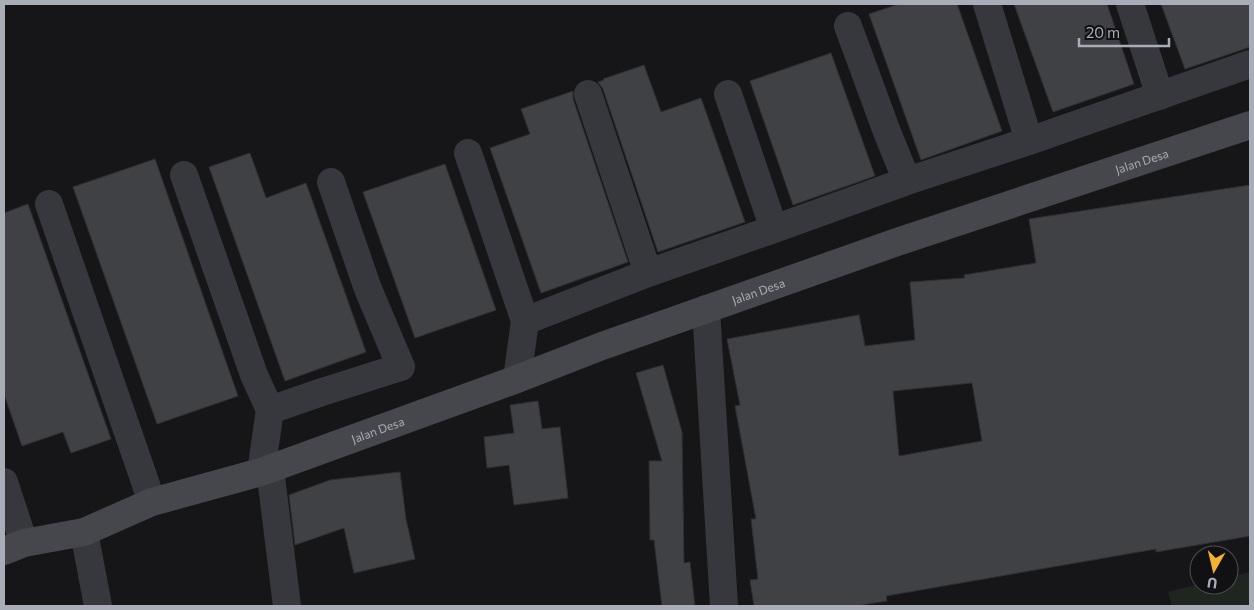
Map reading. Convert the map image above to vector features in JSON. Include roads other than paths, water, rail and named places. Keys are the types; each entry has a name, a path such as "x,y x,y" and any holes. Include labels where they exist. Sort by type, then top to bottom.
{"street":[{"path":"987,4 1029,141"},
{"path":"1130,4 1160,96"},
{"path":"848,26 907,181"},
{"path":"525,321 648,273 907,181 1029,141 1250,64"},
{"path":"588,94 648,273"},
{"path":"728,94 774,229"},
{"name":"Jalan Desa","path":"14,547 84,532 152,502 265,470 517,379 602,346 906,239 1250,126"},
{"path":"468,153 525,321 517,379"},
{"path":"184,175 254,374 270,410 265,470 287,606"},
{"path":"270,410 401,367 368,289 331,182"},
{"path":"49,204 152,502"},
{"path":"706,309 724,606"},
{"path":"4,482 14,547"},
{"path":"84,532 98,606"}]}
